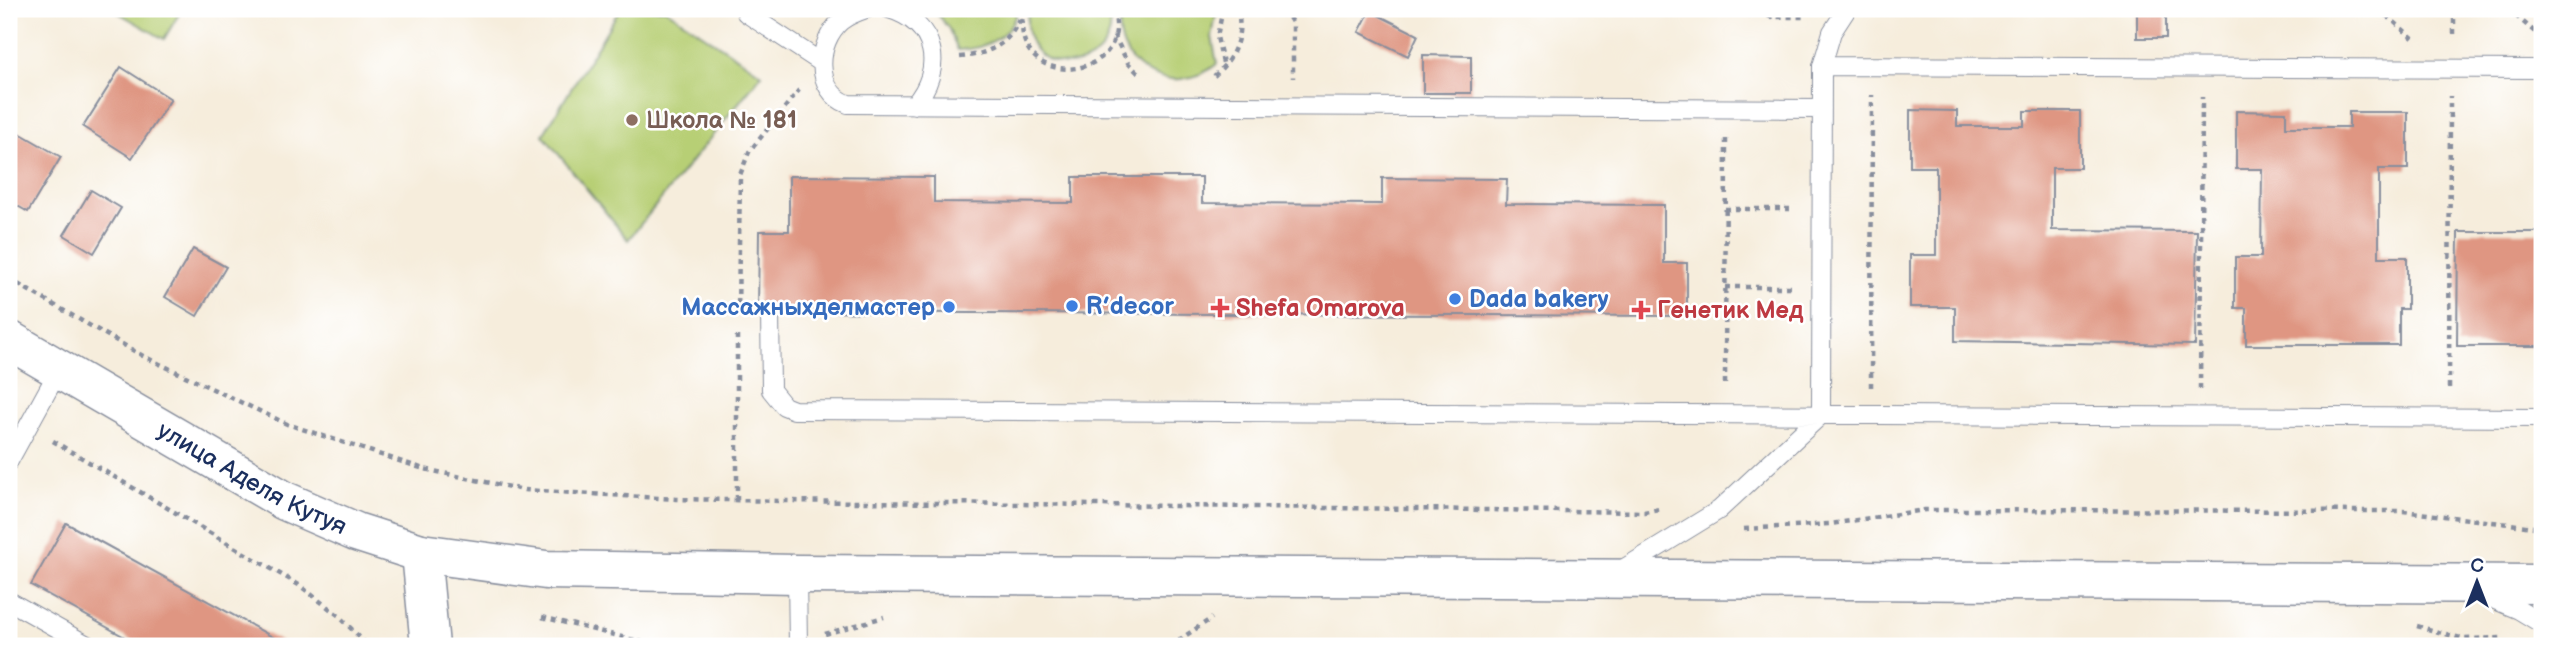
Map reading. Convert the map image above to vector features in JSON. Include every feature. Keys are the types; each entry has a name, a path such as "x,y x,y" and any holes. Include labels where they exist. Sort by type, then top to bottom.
{"main road":[{"name":"улица Аделя Кутуя","path":"9,340 285,501 356,532 421,552 547,570 797,574 2542,584"},
{"path":"421,552 430,646"}],"lane":[{"path":"866,9 841,21 831,33 824,47 822,63 824,78 831,93 839,101 859,105 1822,109"},
{"path":"889,9 914,21 925,33 931,47 931,79 914,105"},
{"path":"745,10 822,63"},
{"path":"1606,579 1719,510 1821,415 1822,66 1825,49 1843,13"},
{"path":"1822,66 2542,69"},
{"path":"770,312 771,390 784,406 794,410 2542,418"},
{"path":"9,461 60,368"},
{"path":"797,574 798,646"},
{"path":"2458,583 2519,610 2542,624"},
{"path":"9,601 89,646"}],"path":[{"path":"931,47 944,54 961,57 994,49 1017,25 1024,9 1021,21 1026,46 1043,64 1055,68 1080,69 1092,64 1110,47 1114,35 1115,11"},
{"path":"1223,9 1217,37 1224,67"},
{"path":"1213,76 1224,67 1237,45 1240,32 1238,9"},
{"path":"1284,9 1293,24 1293,107"},
{"path":"1749,9 1771,17 1843,13"},
{"path":"2508,9 2542,38"},
{"path":"1114,35 1128,63 1149,80"},
{"path":"737,500 740,175 749,152 822,63"},
{"path":"1871,415 1872,66"},
{"path":"2200,417 2202,68"},
{"path":"2449,417 2450,69"},
{"path":"1725,415 1726,109"},
{"path":"1725,209 1822,209"},
{"path":"9,279 143,356 286,424 424,469 524,490 737,500 1644,512 1708,501 1738,529 1830,524 1925,510 2403,511 2542,528"},
{"path":"1725,287 1821,288"},
{"path":"28,427 299,585 338,615 368,646"},
{"path":"1170,646 1216,616"}],"green space":[{"path":"112,9 182,9 164,39"},
{"path":"620,9 665,9 762,74 628,240 543,135"},
{"path":"933,9 1018,9 1009,27 995,40 978,47 958,50 949,29"},
{"path":"1029,9 1109,9 1109,33 1101,50 1086,61 1068,64 1051,60 1036,50 1028,33"},
{"path":"1122,9 1217,9 1212,37 1217,64 1199,74 1181,79 1163,78 1147,72 1134,62 1124,48 1120,30"}],"building":[{"path":"2137,10 2166,10 2166,38 2137,38"},
{"path":"1370,11 1418,35 1408,56 1359,32"},
{"path":"1423,55 1471,56 1471,93 1423,93"},
{"path":"121,67 171,99 132,158 83,127"},
{"path":"1910,110 1957,111 1957,126 2024,126 2024,111 2080,111 2080,168 2052,168 2052,230 2197,231 2195,345 1955,341 1955,307 1910,307 1910,255 1936,255 1936,167 1910,167"},
{"path":"2236,111 2286,112 2286,127 2349,127 2349,112 2408,112 2408,169 2379,169 2379,257 2407,257 2407,309 2399,309 2399,345 2246,345 2246,308 2235,308 2235,257 2261,257 2262,169 2236,169"},
{"path":"9,127 61,157 28,212 9,201"},
{"path":"789,176 934,177 934,202 1073,203 1073,177 1202,177 1202,203 1382,204 1382,178 1507,179 1506,204 1664,205 1664,263 1687,263 1687,316 758,312 759,231 789,231"},
{"path":"91,190 121,208 94,253 64,235"},
{"path":"2458,232 2542,232 2542,346 2457,346"},
{"path":"193,249 226,267 197,316 165,297"},
{"path":"66,523 289,646 141,646 31,585"}],"place":[{"name":"Школа № 181","path":"632,120"},
{"name":"Dada bakery","path":"1455,299"},
{"name":"R’decor","path":"1072,306"},
{"name":"Массажныхделмастер","path":"949,307"},
{"name":"Shefa Omarova","path":"1220,308"},
{"name":"Генетик Мед","path":"1641,310"}]}
